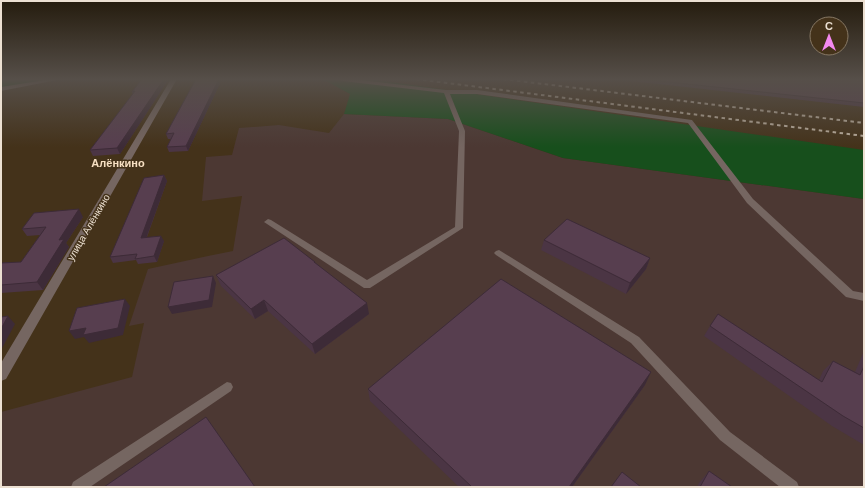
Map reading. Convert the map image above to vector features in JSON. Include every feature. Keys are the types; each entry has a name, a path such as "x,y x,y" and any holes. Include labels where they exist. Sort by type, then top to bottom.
{"street":[{"name":"улица Алёнкино","path":"1,375 161,102"}],"lane":[{"path":"268,222 367,285 459,228 462,131 450,102"},
{"path":"549,102 690,121 750,201 850,294 864,297"},
{"path":"499,253 635,340 725,436 792,487"},
{"path":"78,487 227,387"}],"shaded area":[{"path":"344,114 448,119 563,158 864,199 864,487 1,487 1,412 132,377 144,323 129,326 148,269 233,251 242,196 202,201 206,157 232,155 239,128 279,125 329,133"}],"green space":[{"path":"348,102 528,102 864,150 864,199 563,158 448,119 344,114"}],"building":[{"path":"127,102 148,102 117,148 90,150"},
{"path":"184,102 208,102 186,146 167,147 174,133 166,134"},
{"path":"164,175 141,238 161,236 154,256 135,259 137,254 110,257 144,178"},
{"path":"79,209 59,240 64,239 37,282 1,285 1,263 21,262 46,227 22,229 34,213"},
{"path":"567,219 650,258 630,283 544,240"},
{"path":"284,238 367,303 312,344 264,300 251,309 216,275"},
{"path":"213,276 209,300 168,307 174,282"},
{"path":"501,279 651,372 569,487 472,487 368,389"},
{"path":"125,299 118,328 83,335 86,328 69,331 77,308"},
{"path":"718,314 822,382 833,361 860,375 864,366 864,428 843,416 710,326"},
{"path":"8,316 1,329 1,317"},
{"path":"206,417 255,487 104,487"},
{"path":"709,471 732,487 700,487"},
{"path":"622,472 641,487 611,487"}],"railway":[{"path":"595,102 864,136"},
{"path":"690,102 864,123"}],"district":[{"name":"Алёнкино","path":"118,163"}]}
